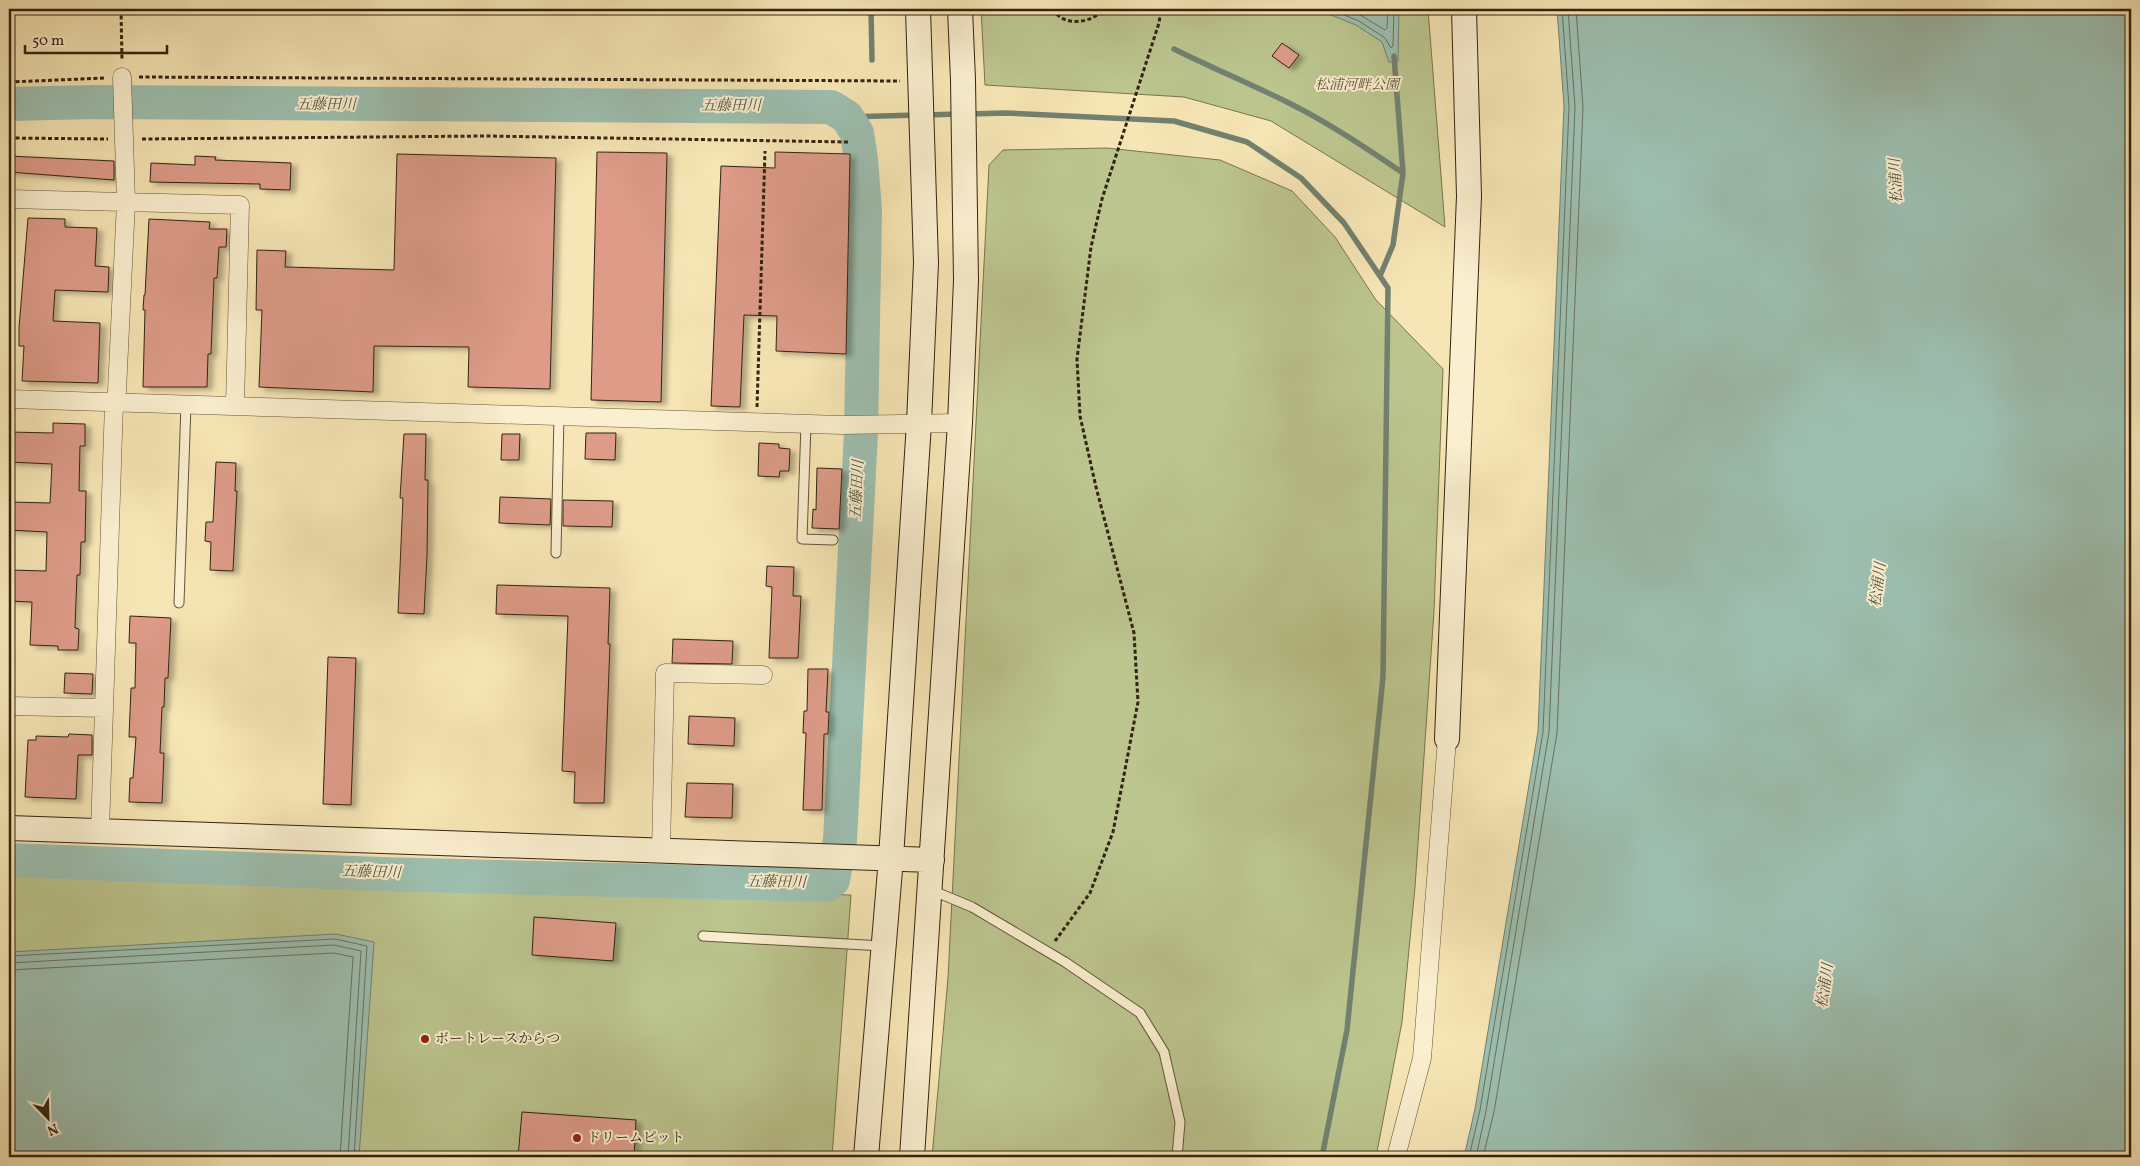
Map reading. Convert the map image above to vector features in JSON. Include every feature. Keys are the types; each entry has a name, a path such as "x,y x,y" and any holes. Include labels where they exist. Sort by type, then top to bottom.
{"street":[{"path":"866,1157 891,858 919,424 926,263 918,9"},
{"path":"912,1157 960,423 966,280 960,9"},
{"path":"1396,1157 1422,1058 1447,740 1469,196 1464,9"},
{"path":"100,831 114,402 117,391 126,202 122,77"},
{"path":"9,199 240,205 235,406"},
{"path":"9,399 842,425 960,423"},
{"path":"661,850 665,673 763,675"},
{"path":"9,706 104,708"},
{"path":"9,828 932,860"}],"lane":[{"path":"179,603 186,405"},
{"path":"556,553 559,416"},
{"path":"806,424 802,539 833,540"},
{"path":"930,890 972,907 1047,951 1140,1013 1164,1052 1180,1122 1177,1157"},
{"path":"704,936 884,946"}],"path":[{"path":"121,9 122,77"},
{"path":"1053,9 1071,22 1087,21 1100,14 1104,9"},
{"path":"1047,951 1090,893 1113,832 1138,702 1134,633 1096,487 1080,416 1077,359 1091,247 1102,199 1159,23 1161,9"},
{"path":"1196,9 1215,9"},
{"path":"9,82 122,77 921,81"},
{"path":"9,138 487,136 848,142"},
{"path":"757,422 765,151"}],"green space":[{"name":"松浦河畔公園","path":"981,9 1428,9 1445,227 1271,121 1184,97 985,85"},
{"path":"1107,148 1220,160 1292,191 1335,237 1376,300 1443,369 1434,611 1415,887 1402,1022 1376,1157 932,1157 948,978 989,165 1003,150"},
{"name":"ボートレースからつ","path":"9,871 851,895 832,1157 9,1157"}],"water":[{"path":"1316,9 1399,9 1398,61 1389,62 1382,42 1356,25"},
{"name":"松浦川","path":"1557,9 2131,9 2131,1157 1464,1157 1475,1109 1538,731 1564,106"},
{"path":"336,934 374,942 359,1157 9,1157 9,952"}],"building":[{"path":"1282,43 1299,55 1289,68 1272,56"},
{"path":"597,152 667,153 661,402 591,400"},
{"path":"775,152 850,154 846,354 776,351 777,316 744,315 740,407 711,406 721,166 775,168"},
{"path":"397,154 556,158 550,389 468,387 469,347 374,346 373,392 259,387 262,310 256,310 257,250 286,251 285,267 394,270"},
{"path":"9,156 114,161 114,180 9,172"},
{"path":"195,156 216,157 215,160 291,163 290,190 260,189 260,184 150,182 151,163 195,165"},
{"path":"28,218 65,219 65,227 97,228 95,266 109,267 108,292 55,290 53,321 100,323 98,383 22,381 24,346 19,346 19,328"},
{"path":"149,219 210,222 209,229 227,229 226,247 219,247 217,278 214,278 211,354 208,354 207,387 143,387 145,310 143,310"},
{"path":"53,423 85,424 85,446 80,446 79,491 86,491 85,542 81,542 80,575 77,575 75,628 79,629 78,650 58,650 58,646 30,645 32,602 9,601 9,570 46,571 47,532 9,530 9,502 50,503 52,464 9,462 9,432 53,433"},
{"path":"586,433 616,433 615,460 585,459"},
{"path":"404,434 426,434 425,480 428,480 424,614 398,613 403,498 400,498"},
{"path":"502,434 520,434 519,460 501,460"},
{"path":"759,443 779,444 779,448 790,449 789,471 780,471 779,477 758,476"},
{"path":"216,462 236,463 235,491 237,491 233,571 210,570 211,542 205,541 206,522 213,522"},
{"path":"817,468 842,469 839,529 812,528 813,509 816,510"},
{"path":"500,497 551,499 550,525 499,523"},
{"path":"563,500 613,501 612,527 563,526"},
{"path":"767,566 794,567 793,596 801,596 798,658 769,658 772,587 766,586"},
{"path":"497,585 610,588 608,644 610,644 604,803 574,803 575,772 562,771 568,616 496,614"},
{"path":"130,616 171,618 168,678 165,678 164,707 162,707 160,753 164,753 162,803 129,802 130,778 133,778 136,737 129,737 131,688 135,688 136,643 129,643"},
{"path":"673,639 733,641 732,664 672,663"},
{"path":"328,657 356,658 351,805 323,804"},
{"path":"808,669 828,669 826,712 829,712 828,734 824,734 822,810 803,810 806,733 803,733 804,711 807,711"},
{"path":"65,673 93,674 92,694 64,693"},
{"path":"689,716 735,718 734,746 688,744"},
{"path":"69,734 92,735 92,755 78,755 76,799 25,797 28,740 36,740 36,736 68,737"},
{"path":"687,783 733,784 732,818 685,817"},
{"path":"534,917 616,923 613,961 532,955"},
{"name":"ドリームピット","path":"522,1112 636,1120 634,1157 518,1157"}],"waterway":[{"path":"871,9 872,60"},
{"path":"1174,49 1304,111 1347,136 1403,173"},
{"path":"1380,276 1393,245 1403,173 1394,56"},
{"name":"五藤田川","path":"9,104 96,102 831,107 847,117 857,133 865,211 861,433 840,840 833,880 827,885 381,874 9,860"},
{"path":"969,114 1006,113 1174,121 1247,142 1301,178 1344,223 1388,288 1383,677 1347,1030 1322,1157"},
{"path":"927,115 957,114"},
{"path":"847,117 917,115"}],"place":[{"name":"ボートレースからつ","path":"425,1039"},
{"name":"ドリームピット","path":"577,1138"}]}
